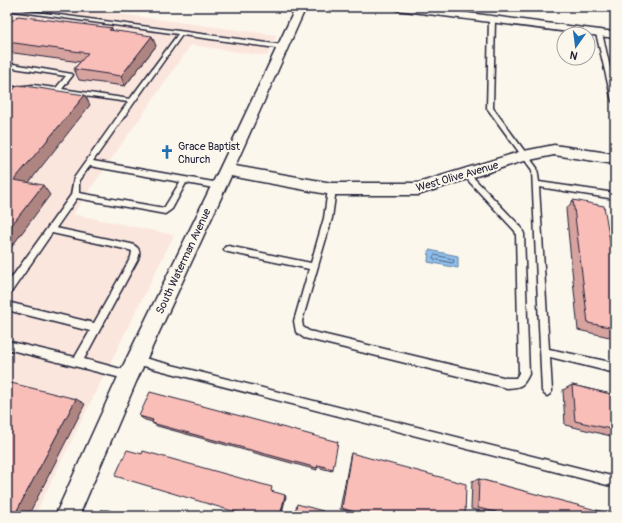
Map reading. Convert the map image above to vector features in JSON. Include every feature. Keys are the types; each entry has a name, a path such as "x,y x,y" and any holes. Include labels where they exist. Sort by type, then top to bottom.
{"street":[{"name":"South Waterman Avenue","path":"66,516 132,367 226,170 301,7"},
{"path":"397,7 452,10 492,19 615,35"},
{"name":"West Olive Avenue","path":"226,170 332,188 418,189 524,156 554,150 615,159"}],"lane":[{"path":"7,9 283,47"},
{"path":"492,19 490,108 524,156 534,167 547,391"},
{"path":"7,290 75,195 76,180 181,33"},
{"path":"599,33 615,101"},
{"path":"7,65 70,75 58,90"},
{"path":"7,90 33,87 132,101"},
{"path":"88,163 218,186"},
{"path":"332,188 328,218 298,321 299,329 307,335 508,383 518,382 524,374 520,234 518,229 466,174"},
{"path":"75,195 164,211 169,207 184,180"},
{"path":"536,184 615,196"},
{"path":"50,230 131,247 136,250 135,257 77,363"},
{"path":"228,249 314,267"},
{"path":"7,306 96,328"},
{"path":"7,346 77,363 132,367 615,482"},
{"path":"545,352 615,368"}],"shaded area":[{"path":"7,7 66,7 277,35 267,56 191,45 73,214 174,235 34,516 7,516"}],"water":[{"path":"429,250 458,256 458,268 428,262"}],"building":[{"path":"18,16 112,28 109,30 152,36 121,76 74,69 88,53 7,42 7,25"},
{"path":"18,85 85,95 14,180 43,185 7,231 7,96"},
{"path":"573,200 604,206 615,270 615,328 588,323"},
{"path":"7,382 76,399 14,516 7,516"},
{"path":"572,385 615,395 615,430 575,421"},
{"path":"150,392 338,442 333,469 318,465 317,468 152,423 153,420 139,416"},
{"path":"127,450 142,454 143,451 272,487 271,491 285,495 280,516 249,516 115,476"},
{"path":"351,453 466,484 465,516 367,516 342,508"},
{"path":"479,479 615,516 495,516 496,512 478,508"},
{"path":"297,504 323,511 322,516 294,516"},
{"path":"101,510 122,516 98,516"}],"place":[{"name":"Grace Baptist Church","path":"167,152"}]}
